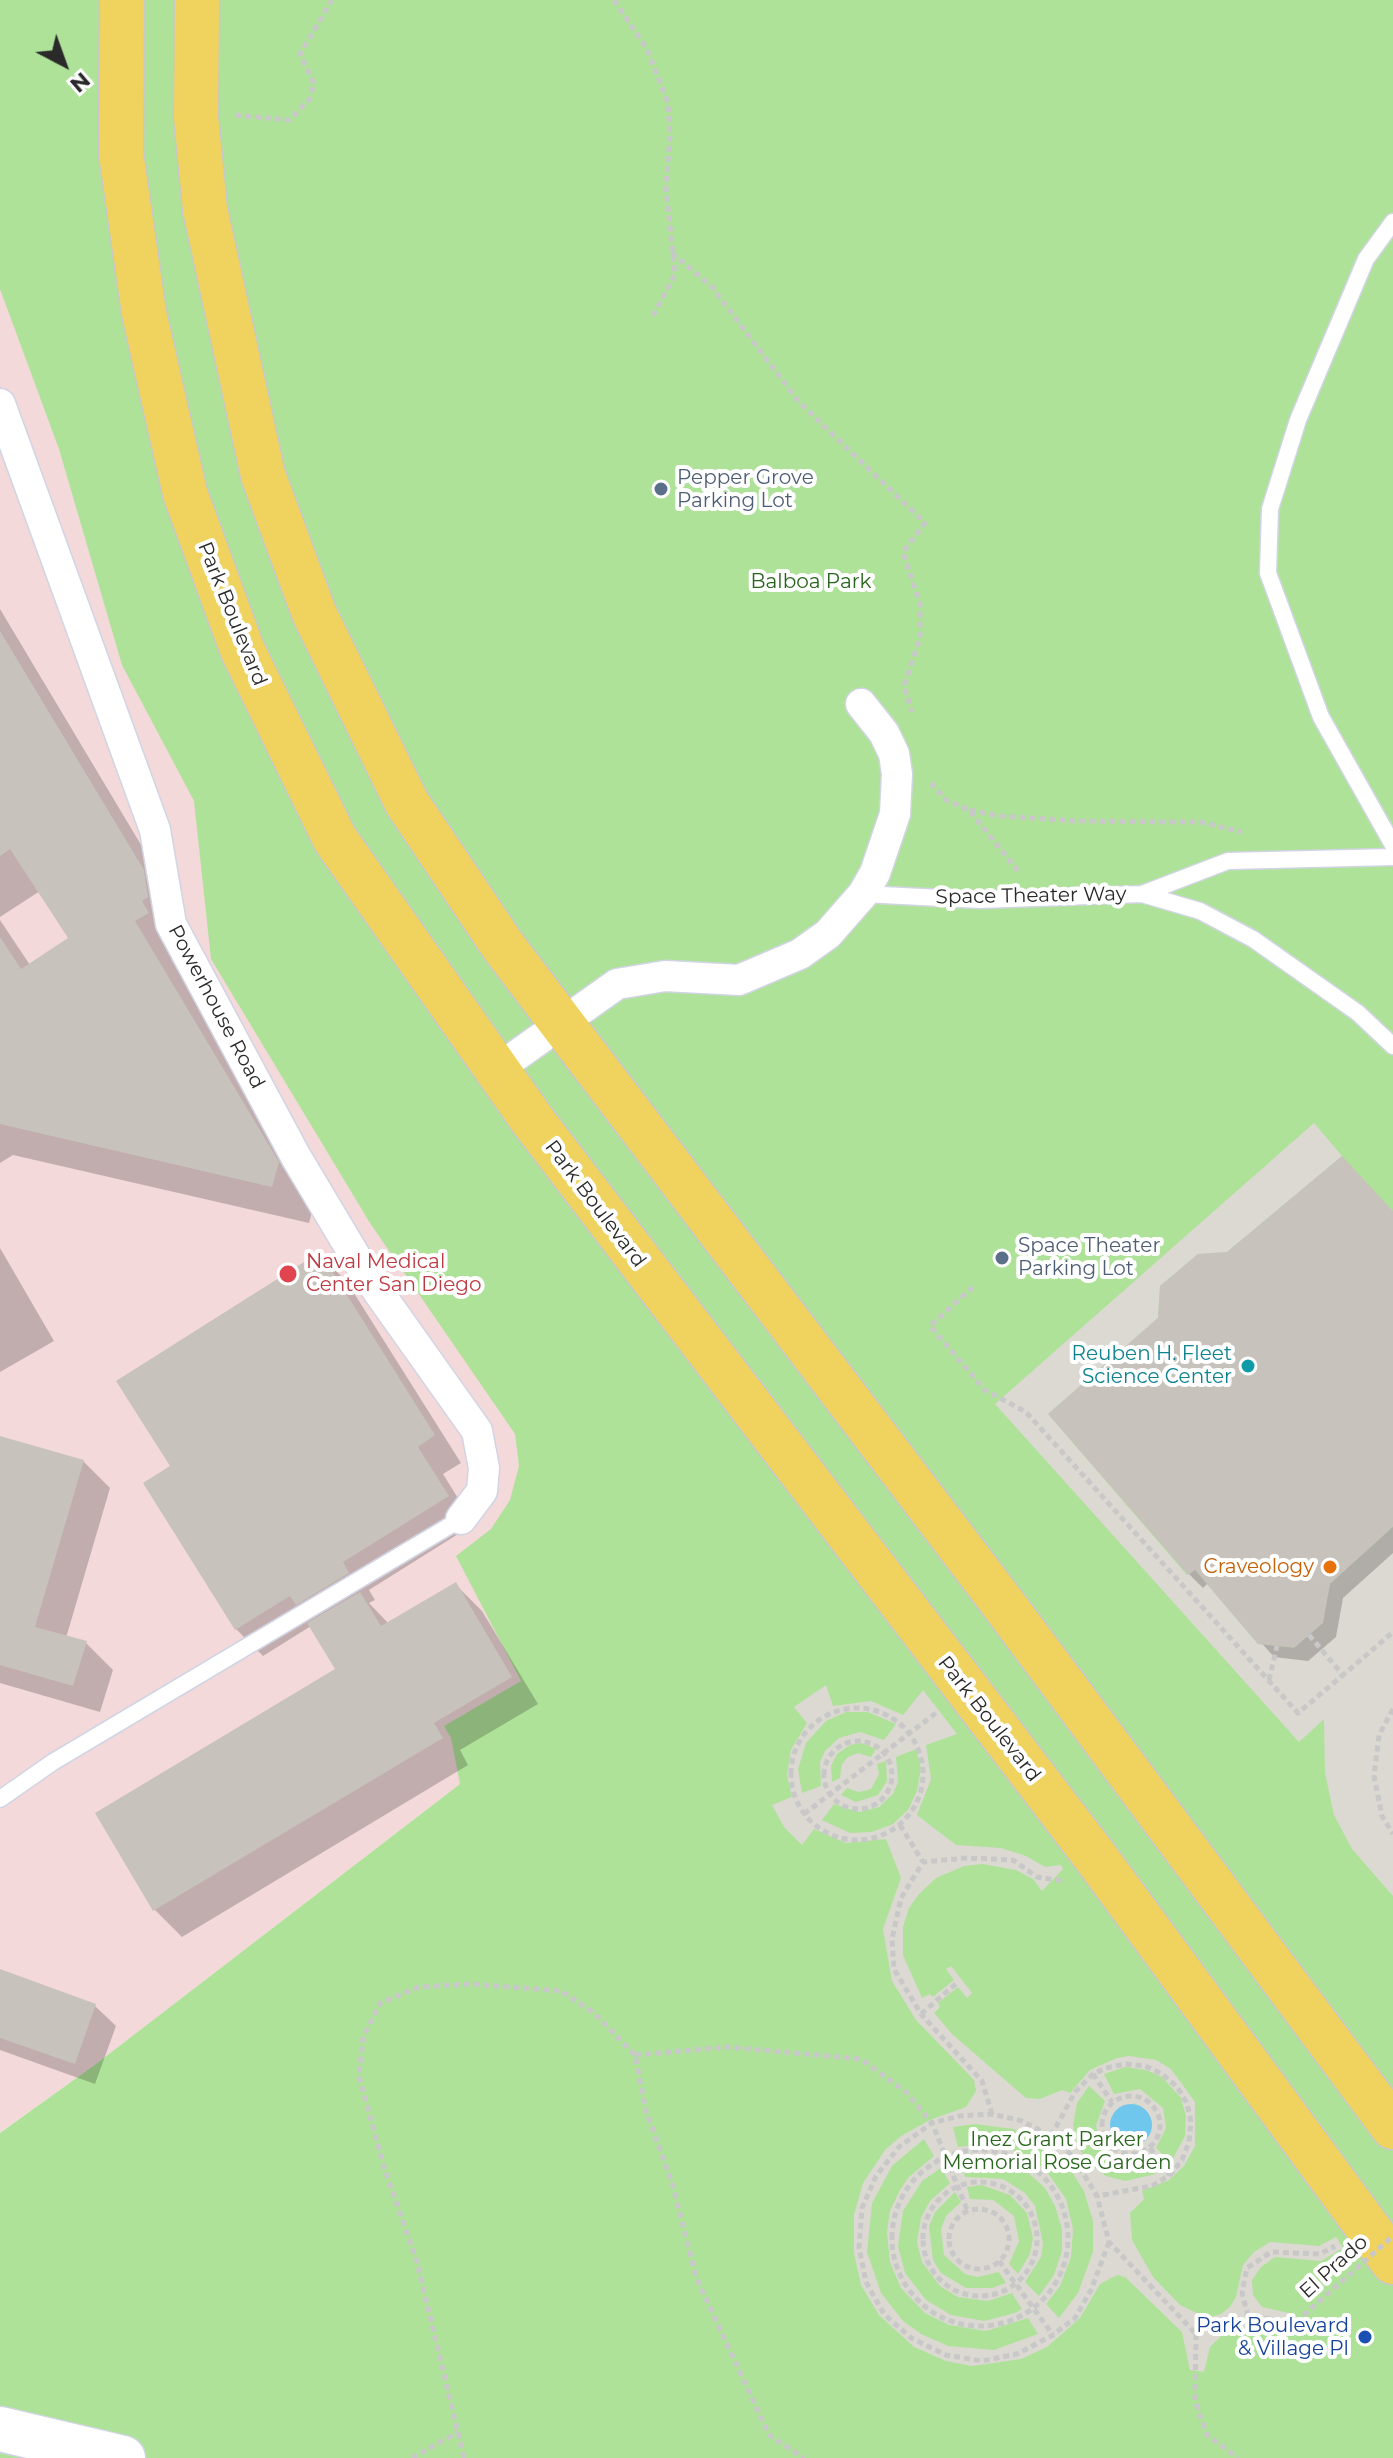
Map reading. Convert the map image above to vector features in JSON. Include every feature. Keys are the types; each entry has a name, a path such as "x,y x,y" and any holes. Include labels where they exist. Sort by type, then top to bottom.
{"main road":[{"name":"Park Boulevard","path":"122,0 121,153 144,313 185,493 242,649 335,839 496,1070 671,1305 1094,1855 1393,2262"},
{"path":"197,0 196,117 205,209 263,475 314,613 407,803 503,946 560,1023 1004,1605 1393,2127"},
{"path":"0,2429 123,2458"}],"street":[{"name":"Powerhouse Road","path":"0,404 155,830 171,924 296,1157 367,1276 477,1431 484,1468 482,1491 461,1519"},
{"path":"496,1070 604,991 634,979 665,976 723,981 757,974 800,954 828,934 863,894 890,838 897,792 894,754 884,733 861,704"}],"lane":[{"path":"1393,222 1366,259 1298,420 1270,509 1268,573 1321,717 1393,845"},
{"path":"1142,894 1228,861 1393,857"},
{"name":"Space Theater Way","path":"863,894 980,900 1142,894 1200,911 1253,939 1358,1013 1393,1046"},
{"path":"0,1799 53,1762 461,1519"}],"path":[{"path":"229,114 289,120 309,100 314,84 300,54 332,0"},
{"path":"614,0 647,49 668,103 670,135 666,188 675,274 652,318"},
{"path":"672,253 712,287 798,401 925,523 903,552 920,604 920,638 904,686 914,715"},
{"path":"929,771 932,785 946,800 969,810 999,816 1077,821 1200,822 1276,839 1292,858"},
{"path":"969,810 1039,898"},
{"path":"973,1287 930,1326 985,1390 1026,1412 1298,1713 1392,1636"},
{"path":"1309,1635 1343,1675"},
{"path":"1269,1681 1277,1646"},
{"path":"849,1708 872,1709 893,1717 910,1733 920,1751 924,1771 922,1791 914,1809 900,1825 882,1836 860,1841 839,1839 819,1829 804,1814 793,1794 790,1771 795,1748 808,1729 827,1715 849,1708"},
{"path":"1393,1709 1379,1735 1374,1776 1382,1816 1393,1834"},
{"path":"804,1814 939,1711"},
{"path":"855,1740 866,1741 885,1752 893,1773 887,1795 879,1803 869,1808 847,1808 830,1794 824,1772 834,1750 855,1740"},
{"path":"900,1825 923,1862"},
{"path":"923,1862 967,1858 1013,1860 1037,1877 1075,1883"},
{"path":"923,1862 901,1898 892,1939 894,1969 921,2014 982,2081 992,2114"},
{"path":"921,2014 958,1982"},
{"path":"464,2458 417,2262 384,2167 359,2076 363,2038 380,2003 419,1987 471,1984 561,1991 594,2013 635,2055 646,2111 673,2186 696,2277 769,2435 804,2458"},
{"path":"635,2055 728,2047 861,2059 906,2092 932,2123 968,2212"},
{"path":"1051,2136 1075,2092 1093,2074 1125,2064 1145,2066 1162,2074 1177,2087 1187,2103 1191,2122 1189,2142 1182,2160 1170,2175 1152,2186 1097,2196"},
{"path":"1093,2074 1112,2102"},
{"path":"1131,2096 1141,2098 1157,2111 1160,2131 1150,2148 1132,2155 1115,2150 1108,2144 1101,2127 1112,2102 1131,2096"},
{"path":"1109,2242 1075,2318 1053,2335 1017,2354 982,2361 946,2355 911,2338 884,2314 866,2282 859,2248 862,2208 876,2176 891,2156 932,2123 959,2116 992,2114 1022,2121 1051,2136 1074,2158 1097,2196 1109,2242 1196,2334 1195,2401 1207,2435 1238,2458"},
{"path":"1150,2148 1170,2175"},
{"path":"973,2150 1001,2152 1027,2162 1048,2181 1063,2205 1069,2233 1066,2261 1054,2287 1034,2308 1011,2321 984,2327 957,2324 932,2313 912,2295 898,2272 892,2245 894,2218 905,2193 922,2172 946,2157 973,2150"},
{"path":"974,2182 993,2184 1010,2191 1024,2203 1034,2219 1037,2237 1035,2256 1015,2284 996,2294 977,2297 943,2283 931,2268 924,2251 924,2232 929,2214 940,2198 958,2187 974,2182"},
{"path":"968,2212 993,2213 1006,2226 1008,2245 999,2261 981,2269 961,2264 954,2256 949,2237 951,2227 968,2212"},
{"name":"El Prado","path":"1248,2316 1296,2322 1393,2236"},
{"path":"1196,2334 1248,2316 1242,2293 1247,2268 1271,2252 1320,2254 1341,2243"},
{"path":"999,2261 1053,2335"},
{"path":"412,2458 458,2432"}],"shaded area":[{"name":"Naval Medical Center San Diego","path":"0,0 63,0 763,1529 501,1752 96,2064 0,2132"},
{"path":"1314,1123 1342,1156 1227,1252 1198,1254 1160,1286 1158,1318 1048,1414 1187,1575 1195,1570 1258,1644 1294,1648 1330,1584 1393,1527 1393,1896 1352,1849 1334,1815 1325,1773 1324,1719 1299,1742 995,1404"},
{"path":"826,1685 833,1706 871,1701 903,1715 923,1690 957,1734 926,1745 931,1779 917,1815 956,1845 1001,1848 1026,1856 1045,1867 1061,1865 1063,1869 1042,1891 1033,1879 1016,1870 983,1864 964,1866 936,1878 909,1908 903,1927 903,1955 922,1998 930,1994 933,1997 954,1980 946,1969 951,1966 972,1993 967,1998 958,1987 938,2003 940,2007 934,2013 953,2035 1026,2098 1040,2099 1062,2090 1070,2093 1090,2070 1117,2058 1129,2056 1156,2060 1171,2069 1195,2102 1195,2146 1184,2166 1169,2180 1142,2191 1144,2199 1130,2213 1132,2240 1153,2277 1180,2305 1207,2318 1221,2314 1230,2307 1236,2297 1243,2265 1254,2252 1270,2242 1319,2246 1336,2237 1343,2248 1321,2261 1275,2257 1261,2267 1252,2280 1253,2295 1262,2307 1289,2313 1304,2329 1238,2329 1222,2335 1210,2347 1204,2372 1190,2370 1182,2332 1125,2277 1117,2275 1100,2284 1080,2318 1047,2347 1021,2359 972,2366 946,2361 914,2347 879,2315 861,2285 854,2253 854,2215 863,2183 885,2150 901,2136 930,2120 966,2107 976,2091 974,2080 916,2020 892,1981 883,1929 901,1878 886,1839 846,1843 814,1829 802,1845 784,1827 772,1805 792,1797 787,1775 791,1750 807,1723 794,1707","holes":["846,1712 868,1712 896,1724 884,1740 860,1732 839,1738 825,1751 820,1762 821,1786 802,1793 798,1769 806,1743 826,1721","862,1743 876,1749 871,1757 858,1753 848,1757 842,1764 840,1778 832,1782 831,1766 837,1754 850,1745","916,1749 921,1768 917,1791 908,1810 893,1824 872,1832 850,1833 822,1820 834,1804 859,1812 879,1807 893,1794 898,1782 896,1757","886,1761 887,1781 878,1795 856,1802 841,1795 847,1788 859,1792 871,1789 879,1774 877,1764","1125,2067 1146,2070 1162,2077 1181,2098 1186,2116 1185,2136 1171,2162 1156,2148 1166,2128 1163,2108 1140,2089 1114,2094 1104,2074","1089,2086 1105,2101 1096,2126 1102,2145 1119,2157 1147,2155 1156,2174 1125,2181 1106,2176 1089,2164 1077,2145 1073,2125 1077,2103","1134,2103 1146,2110 1120,2143 1111,2132","975,2124 1014,2129 1041,2141 1065,2161 1084,2191 1093,2221 1093,2252 1078,2293 1059,2318 1046,2304 1060,2286 1071,2257 1073,2229 1066,2199 1045,2169 1016,2151 988,2144 958,2147 953,2127","924,2139 934,2156 909,2177 890,2211 887,2232 890,2262 901,2288 925,2313 949,2325 986,2331 1028,2318 1038,2334 994,2350 948,2346 921,2334 903,2321 881,2293 867,2252 872,2203 892,2166","988,2157 1024,2169 1045,2188 1062,2229 1062,2251 1054,2275 1039,2296 1025,2282 1041,2257 1043,2243 1035,2206 1025,2193 1003,2179 965,2177 961,2159","941,2168 950,2183 930,2201 921,2218 917,2242 922,2262 940,2286 958,2297 988,2301 1012,2293 1022,2309 984,2321 951,2315 926,2300 905,2273 898,2246 903,2211 922,2181","982,2185 1010,2195 1027,2213 1033,2238 1030,2254 1018,2274 1009,2264 1019,2241 1014,2216 993,2200 970,2199 967,2187","955,2192 961,2202 946,2216 941,2229 944,2255 965,2274 978,2277 999,2272 1006,2283 992,2288 966,2288 941,2273 933,2260 929,2226 935,2212"]}],"green space":[{"name":"Balboa Park","path":"0,0 1393,0 1393,2458 0,2458 0,2133 96,2064 460,1784 451,1738 444,1726 521,1681 456,1556 491,1529 510,1500 519,1466 515,1434 370,1223 211,959 194,801 122,665 59,449 0,289"}],"water":[{"path":"1131,2104 1146,2110 1152,2125 1146,2140 1131,2146 1116,2140 1110,2125 1116,2110"}],"building":[{"path":"0,631 144,870 148,897 142,901 149,913 135,921 279,1162 272,1187 0,1124 0,937 21,969 68,938 10,849 0,856"},
{"name":"Reuben H. Fleet Science Center","path":"1342,1156 1393,1211 1393,1527 1330,1584 1323,1623 1294,1648 1258,1644 1195,1570 1188,1575 1048,1414 1158,1318 1160,1286 1198,1254 1227,1252"},
{"path":"320,1252 435,1435 418,1447 449,1496 343,1562 349,1573 296,1605 290,1596 235,1630 143,1483 170,1466 116,1381"},
{"path":"0,1436 84,1460 35,1627 87,1641 73,1686 0,1665"},
{"path":"456,1582 512,1677 434,1723 443,1738 153,1911 95,1813 335,1669 307,1623 360,1592 381,1626"},
{"path":"0,1969 96,2004 75,2064 0,2038"}],"place":[{"name":"Pepper Grove Parking Lot","path":"661,489"},
{"name":"Space Theater Parking Lot","path":"1002,1258"},
{"name":"Naval Medical Center San Diego","path":"288,1274"},
{"name":"Reuben H. Fleet Science Center","path":"1248,1366"},
{"name":"Craveology","path":"1330,1567"},
{"name":"Park Boulevard & Village Pl","path":"1365,2337"}],"park label":[{"name":"Inez Grant Parker Memorial Rose Garden","path":"1057,2152"}]}
